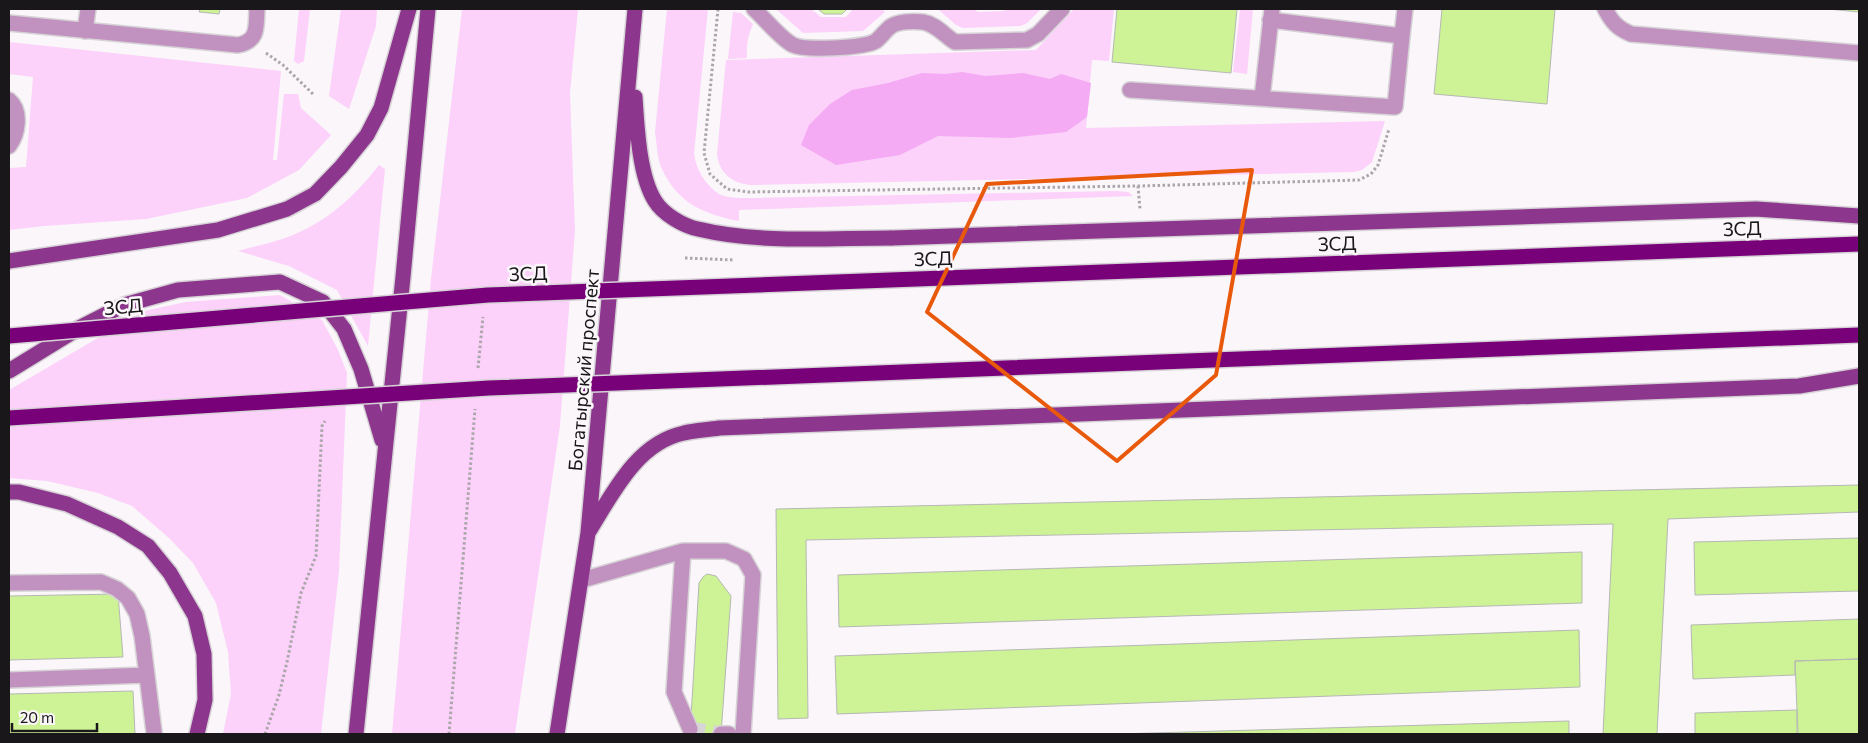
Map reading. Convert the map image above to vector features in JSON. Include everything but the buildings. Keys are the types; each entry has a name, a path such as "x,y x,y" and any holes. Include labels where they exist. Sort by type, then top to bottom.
{"highway":[{"name":"ЗСД","path":"9,336 488,295 1859,244"},
{"path":"9,418 489,388 1859,335"}],"main road":[{"path":"9,261 218,230 287,209 315,194 341,167 367,135 381,108 409,9"},
{"path":"356,734 403,277 428,9"},
{"name":"Богатырский проспект","path":"557,734 588,533 635,9"},
{"path":"632,43 638,140 648,187 655,202 670,216 697,229 758,238 892,238 1756,209 1859,216"},
{"path":"9,371 79,328 124,305 178,290 280,282 323,302 344,329 361,369 384,449"},
{"path":"588,533 624,476 638,459 658,443 683,433 719,428 1799,386 1859,376"},
{"path":"9,492 19,492 67,504 118,527 148,546 170,573 195,616 204,654 205,700 197,734"}],"lane":[{"path":"85,31 88,9"},
{"path":"9,23 238,45 250,41 254,36 257,9"},
{"path":"754,9 791,44 801,48 864,46 876,41 891,26 902,23 924,22 936,27 946,37 956,42 1027,40 1038,34 1062,9"},
{"path":"1130,90 1395,107 1405,9"},
{"path":"1605,9 1619,29 1631,34 1859,52"},
{"path":"1262,98 1271,14 1402,36"},
{"path":"9,100 16,110 17,118 16,132 9,146"},
{"path":"582,580 683,551 726,551 744,559 753,575 743,734"},
{"path":"683,551 674,692 690,729"},
{"path":"9,583 100,582 117,589 128,598 137,614 142,636 154,732"},
{"path":"9,680 147,676"},
{"path":"721,734 729,734"}],"path":[{"path":"718,9 704,153 710,174 726,189 741,191 1138,186 1359,180 1371,174 1378,165 1395,107"},
{"path":"250,41 283,65 313,94"},
{"path":"478,372 483,313"},
{"path":"449,734 476,401"},
{"path":"265,734 283,679 301,593 316,556 322,426 326,417"}],"highlighted area":[{"path":"1252,170 1216,375 1117,461 927,312 987,184"}],"shaded area":[{"path":"299,9 310,9 304,61 298,64 294,61"},
{"path":"341,9 377,9 376,26 349,109 329,96"},
{"path":"462,9 578,9 570,93 575,231 560,425 515,734 392,734 431,279"},
{"path":"667,9 708,9 694,154 702,176 709,186 719,194 732,198 746,198 1117,191 1128,192 1133,196 739,210 739,221 714,215 692,205 675,190 661,167 658,155 655,132"},
{"path":"776,9 811,9 821,17 846,17 853,9 882,9 885,12 863,31 803,33"},
{"path":"940,9 974,9 978,12 1004,11 1006,9 1041,9 1027,23 1021,26 963,28 956,25"},
{"path":"1074,9 1114,9 1109,61 1092,60 1086,128 1385,121 1372,162 1362,170 1354,172 750,185 732,179 720,167 717,154 726,60 1036,50"},
{"path":"1240,9 1253,9 1247,74 1233,72"},
{"path":"733,12 741,13 753,24 748,41 747,58 728,59"},
{"path":"9,42 281,71 273,160 277,160 284,94 298,94 301,108 331,135 299,170 247,198 146,219 9,230 9,168 26,167 33,77 9,74"},
{"path":"962,72 986,76 1023,73 1050,79 1061,74 1091,83 1087,117 1066,132 1010,138 938,136 900,155 836,165 801,145 809,125 830,104 852,90 888,83 922,73 946,74"},
{"path":"379,165 385,169 368,346 337,290 289,266 238,251 273,242 306,229 318,222 341,206"},
{"path":"280,295 322,320 338,350 347,373 339,571 321,734 223,734 231,694 228,652 216,603 193,563 169,538 132,506 98,493 47,481 9,478 9,390 144,311 186,302"}],"tunnel":[{"path":"690,729 721,734"}]}
